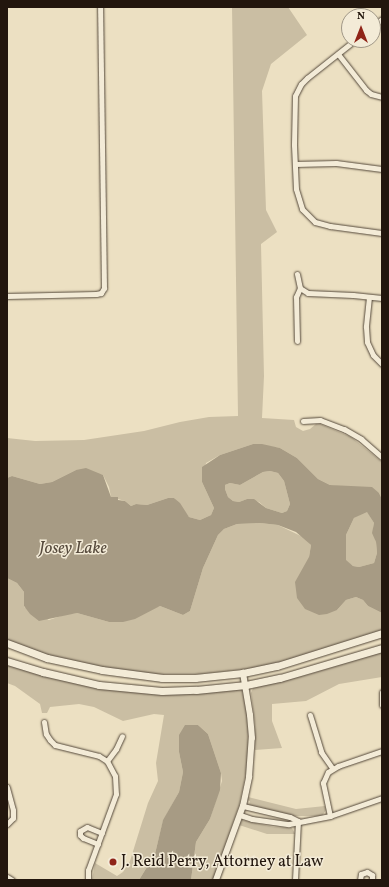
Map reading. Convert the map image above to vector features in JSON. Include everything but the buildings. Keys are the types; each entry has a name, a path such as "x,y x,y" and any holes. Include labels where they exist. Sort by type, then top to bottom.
{"main road":[{"path":"7,643 47,658 131,675 195,678 243,673 277,666 382,633"},
{"path":"7,661 67,679 130,689 196,690 246,685 280,678 382,648"}],"street":[{"path":"7,296 96,294 101,293 104,288 100,7"},
{"path":"345,48 307,78 301,84 295,96 295,164 297,197 302,209 310,218 330,226 382,233"},
{"path":"338,54 366,90 371,94 382,97"},
{"path":"295,164 336,163 382,168"},
{"path":"297,274 300,288 296,298 297,341"},
{"path":"300,288 308,293 382,298"},
{"path":"369,297 366,327 367,342 373,355 382,364"},
{"path":"303,421 320,420 344,429 360,439 382,457"},
{"path":"216,880 243,806 249,777 252,738 246,685 243,673"},
{"path":"382,692 382,705"},
{"path":"310,715 321,752 332,768"},
{"path":"44,722 46,734 55,745 99,756 107,761 116,776 116,794 88,870 88,880"},
{"path":"107,761 116,749 122,736"},
{"path":"330,816 323,783 325,777 332,768 382,751"},
{"path":"7,824 12,818 13,810 8,787"},
{"path":"240,815 276,824 289,824 298,821 330,816 382,798"},
{"path":"243,806 290,817 298,821"},
{"path":"295,880 298,821"},
{"path":"98,844 83,838 80,835 80,831 87,827 102,833"},
{"path":"360,880 360,876 364,872 370,874 372,880"},
{"path":"7,878 12,880"}],"shaded area":[{"path":"232,7 288,7 307,35 271,64 262,91 266,210 277,232 261,244 264,376 262,418 294,420 296,427 303,431 310,429 316,424 320,424 351,437 382,462 382,499 379,493 330,485 318,479 297,458 280,448 253,444 220,455 206,463 202,482 214,508 211,515 200,520 189,517 174,498 168,498 147,505 136,504 131,506 125,501 111,497 109,487 103,475 76,470 52,482 40,484 12,476 7,478 7,438 35,441 84,440 144,431 180,422 209,417 238,416"},
{"path":"270,471 278,473 284,481 290,504 287,511 282,513 266,508 259,502 247,499 239,502 233,501 228,497 225,485 230,483 240,485 263,472"},
{"path":"367,511 374,523 373,530 377,553 374,563 359,567 353,566 346,561 346,535 354,518"},
{"path":"260,523 278,525 305,538 311,545 309,557 337,610 346,600 356,597 363,600 368,606 382,613 382,631 296,659 255,668 201,674 151,674 115,671 53,657 7,640 7,578 17,583 24,592 24,607 49,620 67,614 77,613 109,622 160,606 183,615 190,611 203,568 218,535 224,529 237,524"},
{"path":"382,652 382,677 339,684 306,701 272,704 272,721 282,748 255,750 255,724 251,693 253,688 310,674"},
{"path":"7,664 55,679 121,691 182,694 237,689 242,690 247,711 248,764 239,806 213,880 191,880 196,842 210,819 222,781 221,773 208,734 198,725 179,752 183,772 179,792 163,821 155,854 139,880 92,880 95,863 117,876 123,872 130,861 148,803 158,781 156,763 164,715 154,714 123,721 94,707 79,704 50,707 47,713 42,713 40,704 15,686 7,683"},
{"path":"248,797 296,809 325,806 326,810 322,816 293,816 249,805 250,801 247,800"},
{"path":"242,820 274,827 292,828 295,834 267,834 239,825"}],"water":[{"name":"Josey Lake","path":"253,444 262,444 280,448 297,458 318,479 330,485 372,487 379,493 382,499 382,613 368,606 363,600 356,597 346,600 337,610 327,614 319,615 305,609 297,598 295,582 309,557 311,545 296,532 278,525 260,523 237,524 224,529 218,535 203,568 190,611 183,615 160,606 135,619 123,622 109,622 77,613 39,621 30,614 24,606 24,592 17,583 7,578 7,478 12,476 40,484 52,482 76,470 86,468 103,475 111,497 118,497 118,500 125,501 131,506 136,504 147,505 168,498 174,498 180,503 189,517 200,520 211,515 214,508 202,482 202,467 220,455","holes":["270,471 278,473 284,481 290,504 287,511 282,513 266,508 254,499 247,499 239,502 233,501 228,497 225,485 230,483 240,485 263,472","367,512 374,523 372,533 376,542 377,553 374,563 359,567 353,566 346,560 346,535 354,518"]},
{"path":"185,725 198,725 208,734 221,773 220,790 210,819 196,842 191,880 139,880 155,854 163,820 179,792 183,772 179,752 179,735"}],"place":[{"name":"J. Reid Perry, Attorney at Law","path":"113,862"}]}
